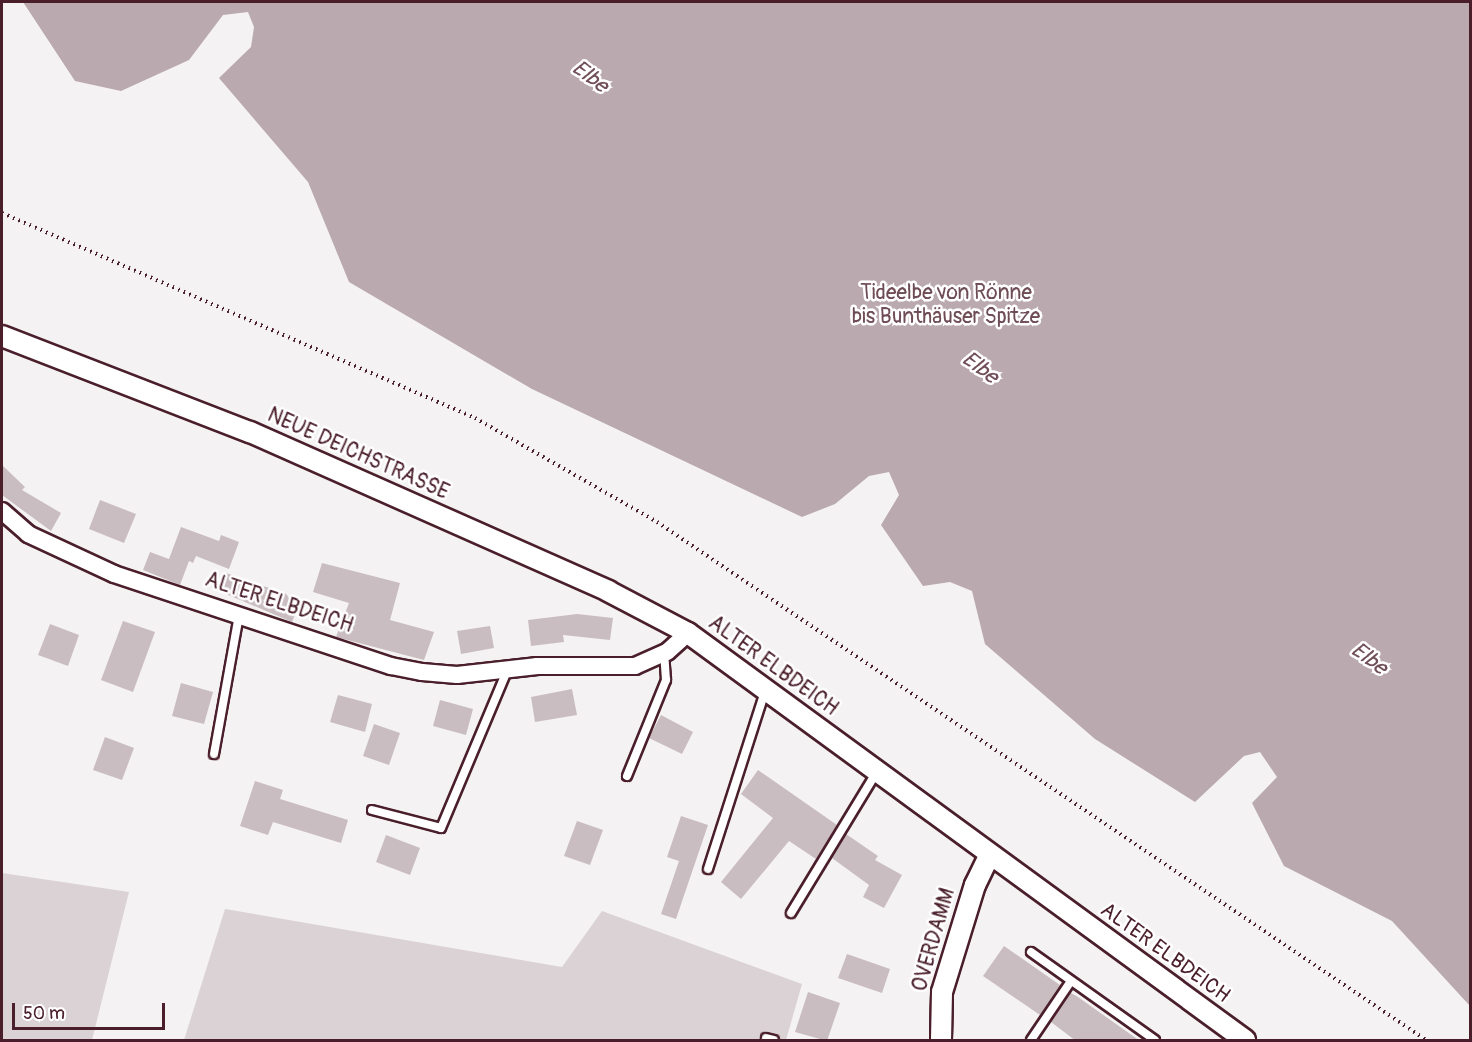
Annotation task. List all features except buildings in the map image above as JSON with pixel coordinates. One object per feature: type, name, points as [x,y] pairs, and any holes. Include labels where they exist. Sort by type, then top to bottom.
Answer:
[{"type":"street","name":"NEUE DEICHSTRASSE","points":[[2,336],[250,432],[608,591],[688,633]]},
{"type":"street","name":"ALTER ELBDEICH","points":[[2,510],[28,534],[114,574],[422,672],[457,675],[508,669],[635,666],[664,653],[688,633],[1240,1039]]},
{"type":"street","name":"OVERDAMM","points":[[940,1041],[942,992],[975,885],[989,856]]},
{"type":"lane","points":[[214,754],[239,615]]},
{"type":"lane","points":[[627,776],[666,680],[664,653]]},
{"type":"lane","points":[[372,810],[441,828],[508,669]]},
{"type":"lane","points":[[708,869],[765,691]]},
{"type":"lane","points":[[791,913],[876,772]]},
{"type":"lane","points":[[1031,952],[1155,1041]]},
{"type":"lane","points":[[1031,1041],[1071,981]]},
{"type":"path","points":[[2,213],[475,418],[657,522],[1426,1041]]},
{"type":"shaded area","points":[[2,873],[129,892],[92,1040],[2,1040]]},
{"type":"shaded area","points":[[225,909],[562,967],[602,911],[802,984],[786,1040],[184,1040]]},
{"type":"water","name":"Tideelbe von Rönne bis Bunthäuser Spitze","points":[[23,2],[1470,2],[1470,1006],[1392,921],[1284,866],[1252,803],[1277,777],[1260,752],[1244,756],[1195,802],[1095,739],[985,644],[972,591],[950,582],[923,586],[881,525],[899,495],[889,472],[869,476],[835,504],[802,517],[532,389],[349,282],[308,182],[219,78],[251,47],[254,27],[248,12],[223,15],[189,60],[121,91],[75,81]]},
{"type":"water label","name":"Elbe","points":[[590,77]]},
{"type":"water label","name":"Elbe","points":[[980,368]]},
{"type":"water label","name":"Elbe","points":[[1369,659]]}]
